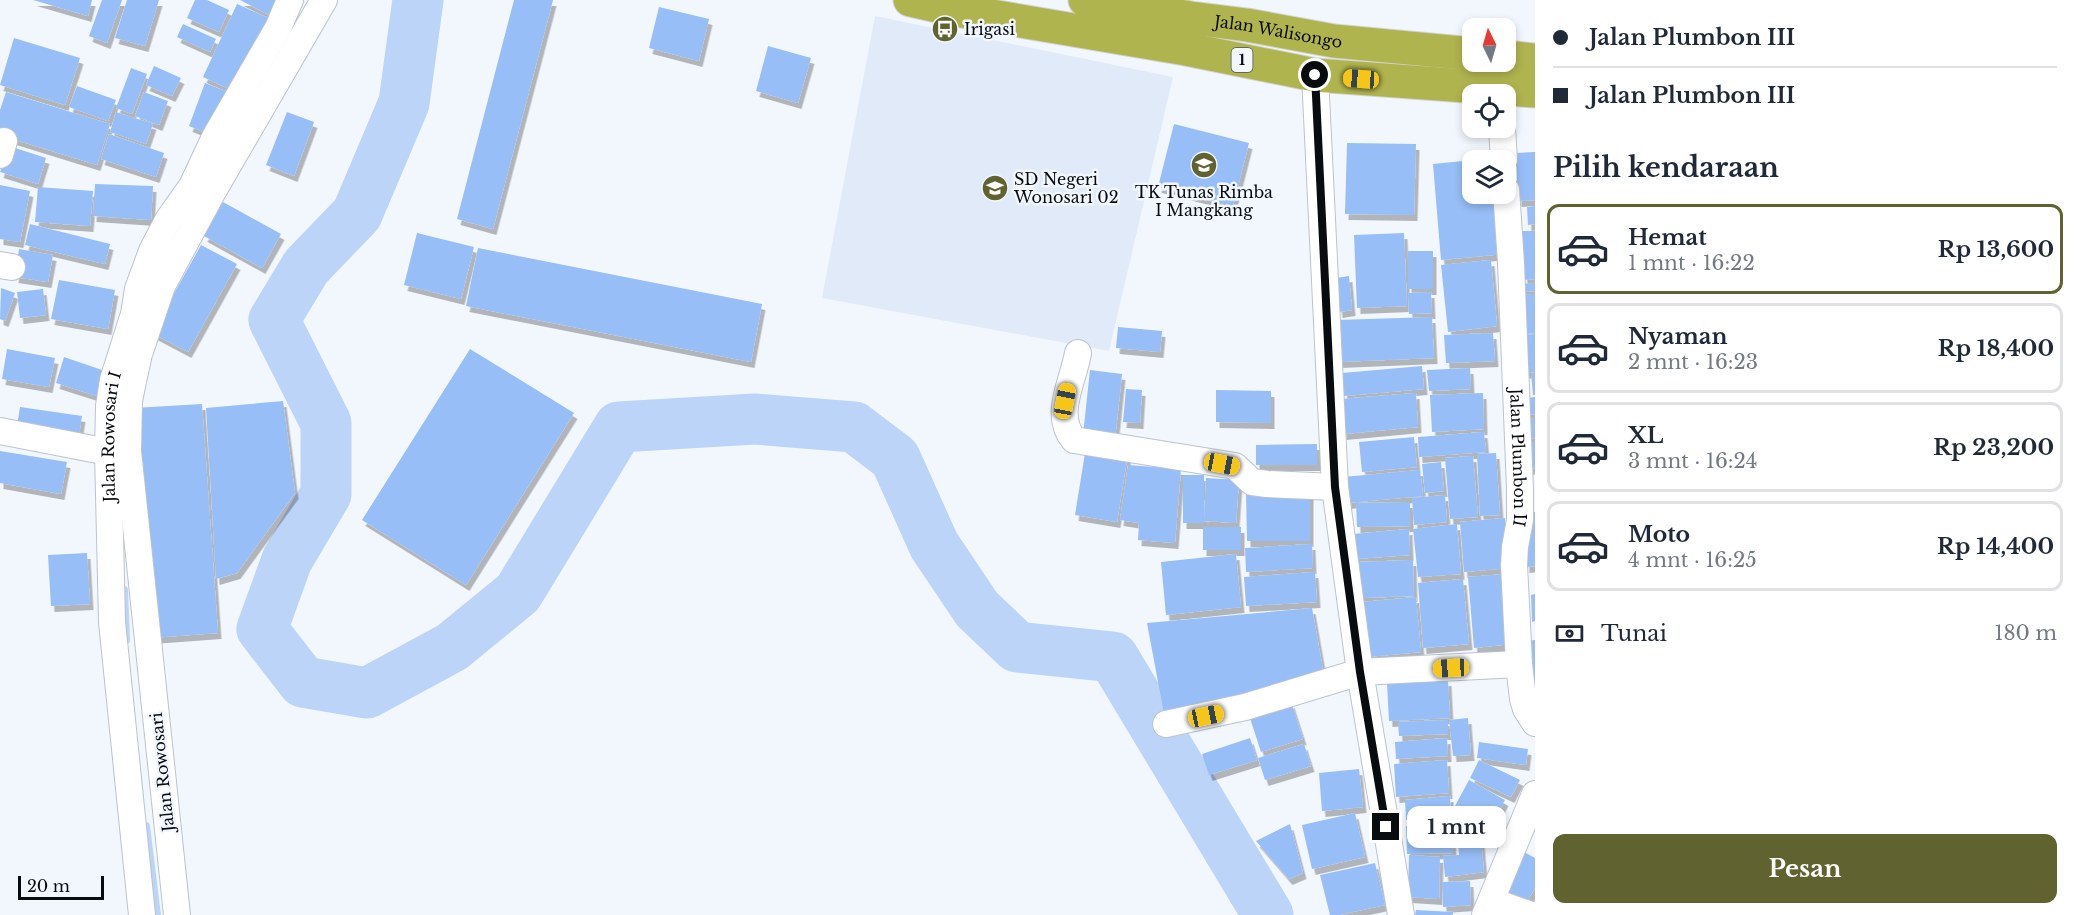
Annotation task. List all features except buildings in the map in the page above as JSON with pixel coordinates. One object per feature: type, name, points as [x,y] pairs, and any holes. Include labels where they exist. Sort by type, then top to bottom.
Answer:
[{"type":"highway","name":"1","points":[[910,0],[950,9],[1186,48],[1315,75],[1462,89]]},
{"type":"highway","name":"Jalan Walisongo","points":[[1085,0],[1334,41],[1462,53]]},
{"type":"highway","points":[[1516,58],[1535,60]]},
{"type":"highway","name":"1","points":[[1516,92],[1535,91]]},
{"type":"street","name":"Jalan Rowosari I","points":[[142,915],[112,622],[108,452],[109,406],[113,380],[134,314],[138,289],[153,251],[168,220],[192,186],[215,137],[278,28],[290,0]]},
{"type":"street","name":"Jalan Rowosari I","points":[[147,630],[128,451],[129,401],[139,354],[162,286],[324,0]]},
{"type":"street","points":[[1315,75],[1335,487],[1360,672],[1401,915]]},
{"type":"street","name":"Jalan Plumbon II","points":[[1507,204],[1521,520],[1514,565],[1519,664],[1523,699],[1535,723]]},
{"type":"street","points":[[1078,354],[1069,384],[1065,409],[1066,430],[1074,440],[1235,466],[1252,482],[1335,487]]},
{"type":"street","points":[[0,431],[108,452]]},
{"type":"street","name":"Jalan Rowosari","points":[[147,630],[177,915]]},
{"type":"street","points":[[1166,724],[1245,707],[1360,672],[1519,664]]},
{"type":"street","points":[[1531,915],[1489,908],[1535,795]]},
{"type":"shaded area","name":"SD Negeri Wonosari 02","points":[[875,16],[1173,77],[1109,351],[822,298]]},
{"type":"waterway","points":[[418,0],[404,103],[357,214],[306,267],[274,320],[326,423],[326,494],[287,560],[262,629],[303,682],[367,693],[452,647],[518,593],[619,427],[755,419],[854,427],[895,458],[934,545],[977,609],[1017,647],[1113,657],[1268,915]]},
{"type":"waterway","points":[[124,590],[126,640]]},
{"type":"waterway","points":[[146,826],[157,915]]},
{"type":"place","name":"Irigasi","points":[[945,29]]},
{"type":"place","name":"TK Tunas Rimba I Mangkang","points":[[1204,165]]},
{"type":"place","name":"SD Negeri Wonosari 02","points":[[995,188]]},
{"type":"route","points":[[1315,75],[1335,487],[1360,672],[1386,827]]}]
